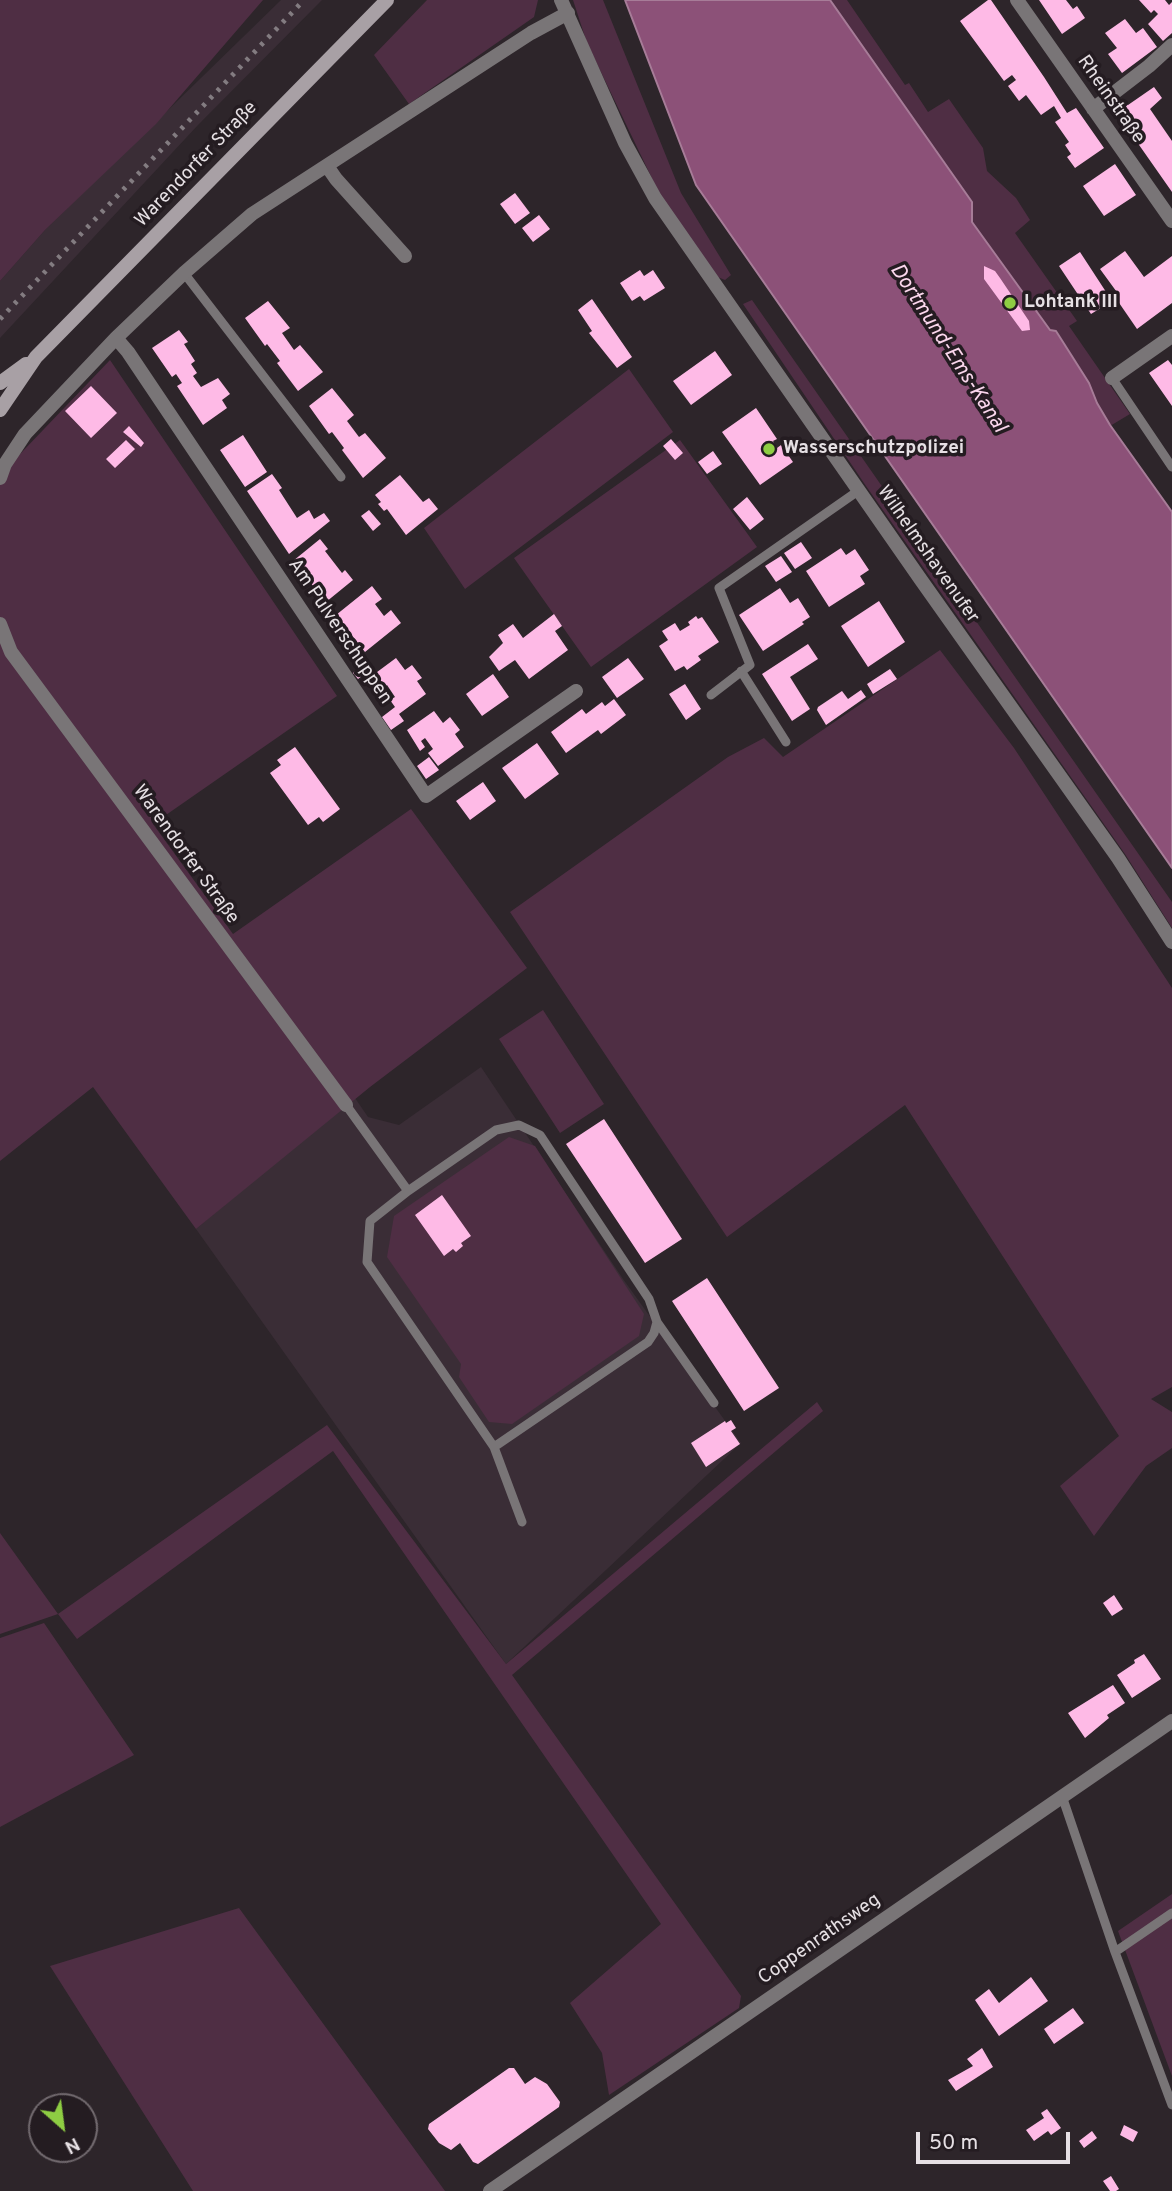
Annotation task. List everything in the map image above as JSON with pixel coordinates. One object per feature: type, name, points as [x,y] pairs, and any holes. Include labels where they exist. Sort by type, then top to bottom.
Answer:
[{"type":"main road","name":"Warendorfer Straße","points":[[0,383],[36,357],[387,0]]},
{"type":"main road","name":"Warendorfer Straße","points":[[0,410],[36,357]]},
{"type":"street","name":"Rheinstraße","points":[[1017,0],[1172,221]]},
{"type":"street","points":[[0,478],[5,464],[25,434],[116,338],[184,272],[252,214],[531,33],[565,6]]},
{"type":"street","name":"Wilhelmshavenufer","points":[[565,6],[625,143],[655,198],[1118,858],[1172,942]]},
{"type":"street","points":[[1093,109],[1172,45]]},
{"type":"street","points":[[327,166],[405,256]]},
{"type":"street","points":[[1112,378],[1172,337]]},
{"type":"street","name":"Am Pulverschuppen","points":[[116,338],[426,796],[576,691]]},
{"type":"street","name":"Warendorfer Straße","points":[[0,624],[11,652],[346,1105]]},
{"type":"street","name":"Coppenrathsweg","points":[[490,2191],[1172,1721]]},
{"type":"lane","points":[[184,272],[341,477]]},
{"type":"lane","points":[[1112,378],[1172,467]]},
{"type":"lane","points":[[711,695],[750,665],[719,588],[858,491]]},
{"type":"lane","points":[[741,671],[786,742]]},
{"type":"lane","points":[[346,1105],[408,1191]]},
{"type":"lane","points":[[522,1522],[494,1447],[367,1262],[370,1221],[496,1130],[519,1125],[540,1135],[649,1299],[657,1322],[714,1403]]},
{"type":"lane","points":[[494,1447],[648,1342],[657,1322]]},
{"type":"lane","points":[[1062,1796],[1115,1952],[1172,2105]]},
{"type":"lane","points":[[1115,1952],[1172,1913]]},
{"type":"shaded area","points":[[0,0],[263,0],[156,124],[45,230],[0,281]]},
{"type":"shaded area","points":[[281,0],[322,0],[198,125],[0,338],[0,281],[45,230]]},
{"type":"shaded area","points":[[427,0],[538,0],[534,17],[409,104],[374,55]]},
{"type":"shaded area","points":[[573,0],[603,0],[681,193],[731,275],[725,280],[715,276],[660,195],[587,43]]},
{"type":"shaded area","points":[[830,0],[847,0],[905,85],[909,83],[928,112],[949,99],[983,148],[987,171],[1016,198],[1030,220],[1015,233],[1077,321],[1069,326],[1130,414],[1110,426],[1089,383],[1057,331],[1050,331],[972,222],[972,202]]},
{"type":"shaded area","points":[[752,300],[1172,902],[1172,928],[1125,854],[866,486],[743,304]]},
{"type":"shaded area","points":[[110,360],[337,696],[153,824],[233,934],[411,809],[527,968],[370,1087],[196,1229],[93,1087],[0,1161],[0,475]]},
{"type":"shaded area","points":[[629,369],[673,432],[465,589],[424,528]]},
{"type":"shaded area","points":[[680,440],[757,547],[591,667],[514,558]]},
{"type":"shaded area","points":[[940,650],[1014,748],[1172,988],[1172,1387],[1151,1399],[1172,1412],[1172,1448],[1146,1466],[1094,1536],[1060,1486],[1119,1436],[905,1105],[727,1237],[510,912],[728,757],[764,738],[783,757]]},
{"type":"shaded area","points":[[543,1010],[604,1104],[560,1133],[499,1039]]},
{"type":"shaded area","points":[[481,1067],[623,1279],[741,1443],[506,1664],[196,1229],[355,1098],[368,1117],[399,1125]]},
{"type":"shaded area","points":[[509,1137],[535,1146],[644,1314],[639,1336],[512,1424],[489,1422],[459,1377],[461,1364],[387,1257],[394,1216]]},
{"type":"shaded area","points":[[817,1402],[823,1411],[512,1675],[741,1996],[739,2008],[609,2095],[602,2053],[570,2003],[661,1924],[333,1451],[77,1639],[58,1614],[327,1425],[506,1664]]},
{"type":"shaded area","points":[[0,1533],[58,1614],[0,1634]]},
{"type":"shaded area","points":[[44,1623],[134,1755],[0,1827],[0,1638]]},
{"type":"shaded area","points":[[1172,1894],[1172,2076],[1118,1931]]},
{"type":"shaded area","points":[[239,1908],[445,2191],[193,2191],[50,1966]]},
{"type":"water","name":"Dortmund-Ems-Kanal","points":[[625,0],[830,0],[972,202],[972,222],[1050,330],[1056,331],[1089,383],[1110,425],[1172,512],[1172,868],[696,185]]},
{"type":"building","points":[[991,0],[1067,113],[1076,108],[1104,148],[1075,168],[1067,157],[1071,154],[1065,145],[1069,142],[1055,122],[1061,118],[1054,106],[1041,115],[1026,95],[1019,101],[1008,86],[1016,80],[1012,75],[1004,81],[960,21]]},
{"type":"building","points":[[1039,0],[1066,0],[1073,9],[1077,6],[1085,18],[1062,34]]},
{"type":"building","points":[[1139,0],[1165,0],[1169,5],[1172,2],[1172,33],[1163,41],[1148,24],[1158,14],[1154,10],[1151,13]]},
{"type":"building","points":[[1125,19],[1136,33],[1143,28],[1157,47],[1122,73],[1108,54],[1117,48],[1105,33]]},
{"type":"building","points":[[1154,87],[1162,98],[1150,109],[1172,141],[1172,192],[1116,112]]},
{"type":"building","points":[[1115,164],[1136,195],[1104,216],[1083,186]]},
{"type":"building","points":[[515,193],[530,213],[515,224],[500,204]]},
{"type":"building","points":[[539,215],[550,229],[533,242],[522,228]]},
{"type":"building","points":[[1125,251],[1144,277],[1172,256],[1172,303],[1137,329],[1115,297],[1119,295],[1100,269]]},
{"type":"building","points":[[1080,252],[1110,298],[1103,302],[1104,306],[1091,314],[1059,266]]},
{"type":"building","name":"Lohtank III","points":[[984,266],[995,271],[1029,321],[1030,330],[1022,331],[984,279]]},
{"type":"building","points":[[640,270],[644,276],[653,270],[665,288],[644,301],[640,296],[632,301],[620,283]]},
{"type":"building","points":[[592,299],[632,357],[617,368],[589,333],[592,331],[578,310]]},
{"type":"building","points":[[268,301],[290,328],[282,333],[294,350],[300,345],[323,372],[298,391],[277,363],[280,361],[267,344],[265,346],[245,318]]},
{"type":"building","points":[[179,330],[188,342],[184,344],[195,361],[191,364],[197,373],[193,376],[201,387],[218,378],[230,394],[222,400],[227,408],[203,425],[177,386],[182,383],[176,374],[172,377],[152,348]]},
{"type":"building","points":[[715,351],[732,375],[691,405],[673,381]]},
{"type":"building","points":[[1168,360],[1172,365],[1172,406],[1149,373]]},
{"type":"building","points":[[91,386],[117,413],[91,438],[65,411]]},
{"type":"building","points":[[332,388],[354,415],[347,421],[359,437],[365,433],[386,458],[363,478],[332,432],[329,434],[309,406]]},
{"type":"building","points":[[756,408],[777,439],[773,441],[777,448],[781,445],[793,462],[760,485],[722,432]]},
{"type":"building","points":[[129,426],[144,443],[141,447],[123,432]]},
{"type":"building","points":[[243,435],[267,472],[245,487],[220,450]]},
{"type":"building","points":[[671,439],[683,453],[675,460],[663,446]]},
{"type":"building","points":[[126,440],[135,449],[115,468],[106,459]]},
{"type":"building","points":[[713,451],[722,464],[707,474],[698,462]]},
{"type":"building","points":[[272,474],[297,518],[309,510],[314,519],[324,513],[330,521],[289,554],[247,491]]},
{"type":"building","points":[[400,475],[423,502],[429,498],[438,509],[406,535],[387,509],[384,511],[378,504],[381,502],[375,495]]},
{"type":"building","points":[[747,497],[764,519],[750,530],[733,509]]},
{"type":"building","points":[[369,510],[381,524],[373,531],[361,516]]},
{"type":"building","points":[[320,539],[328,549],[325,551],[342,573],[345,570],[353,580],[326,602],[293,561]]},
{"type":"building","points":[[801,542],[812,558],[795,569],[784,553]]},
{"type":"building","points":[[841,548],[846,555],[855,549],[869,570],[860,576],[865,584],[829,607],[806,571]]},
{"type":"building","points":[[781,556],[792,572],[776,582],[765,566]]},
{"type":"building","points":[[372,586],[382,599],[375,604],[384,616],[391,610],[401,623],[365,652],[336,615]]},
{"type":"building","points":[[780,588],[790,603],[798,598],[810,617],[802,622],[804,624],[763,651],[739,615]]},
{"type":"building","points":[[879,601],[905,642],[868,667],[841,626]]},
{"type":"building","points":[[554,614],[562,626],[555,631],[568,650],[529,679],[515,660],[499,671],[489,657],[503,643],[498,635],[513,624],[523,638]]},
{"type":"building","points":[[696,616],[698,619],[702,617],[719,642],[698,656],[701,660],[687,670],[684,666],[675,671],[659,646],[668,640],[662,631],[675,623],[680,631],[690,625],[688,622]]},
{"type":"building","points":[[808,644],[818,659],[790,677],[810,709],[792,721],[762,674]]},
{"type":"building","points":[[396,658],[405,670],[412,665],[422,678],[417,681],[426,694],[399,714],[404,721],[391,730],[382,717],[395,707],[390,700],[395,697],[387,685],[383,688],[388,695],[382,699],[369,678]]},
{"type":"building","points":[[628,658],[644,679],[617,698],[602,677]]},
{"type":"building","points":[[365,663],[370,670],[358,679],[353,673]]},
{"type":"building","points":[[890,669],[897,679],[873,694],[867,684]]},
{"type":"building","points":[[493,674],[509,697],[482,716],[466,694]]},
{"type":"building","points":[[685,684],[701,709],[686,720],[669,694]]},
{"type":"building","points":[[861,690],[866,697],[826,725],[817,710],[818,707],[842,691],[848,699]]},
{"type":"building","points":[[614,699],[626,715],[601,734],[598,730],[566,753],[551,732],[582,709],[586,714],[602,702],[605,706]]},
{"type":"building","points":[[434,711],[443,723],[450,717],[460,730],[455,734],[464,747],[438,766],[428,753],[433,749],[425,738],[421,741],[425,747],[420,751],[407,730]]},
{"type":"building","points":[[537,743],[559,774],[525,799],[502,768]]},
{"type":"building","points":[[295,747],[340,809],[323,822],[319,817],[308,825],[270,773],[281,765],[277,760]]},
{"type":"building","points":[[429,757],[439,770],[426,779],[417,766]]},
{"type":"building","points":[[483,782],[496,801],[470,820],[456,801]]},
{"type":"building","points":[[604,1119],[682,1239],[645,1263],[566,1144]]},
{"type":"building","points":[[442,1195],[471,1236],[461,1243],[463,1246],[456,1252],[453,1249],[444,1256],[415,1215]]},
{"type":"building","points":[[707,1278],[779,1388],[744,1411],[672,1301]]},
{"type":"building","points":[[731,1420],[736,1428],[731,1431],[740,1444],[706,1467],[691,1443],[725,1421],[726,1423]]},
{"type":"building","points":[[1114,1595],[1123,1609],[1112,1616],[1103,1603]]},
{"type":"building","points":[[1144,1654],[1161,1679],[1132,1698],[1117,1675]]},
{"type":"building","points":[[1113,1685],[1125,1703],[1107,1715],[1109,1718],[1085,1738],[1068,1713]]},
{"type":"building","points":[[1031,1977],[1048,2001],[999,2036],[975,2000],[989,1989],[999,2003]]},
{"type":"building","points":[[1073,2008],[1084,2023],[1054,2044],[1044,2029]]},
{"type":"building","points":[[982,2048],[993,2067],[956,2091],[948,2080],[973,2066],[967,2059]]},
{"type":"building","points":[[509,2068],[514,2068],[525,2084],[535,2077],[547,2084],[560,2102],[559,2107],[478,2164],[473,2162],[460,2143],[451,2150],[439,2143],[428,2129],[429,2124]]},
{"type":"building","points":[[1047,2109],[1061,2128],[1051,2135],[1048,2131],[1034,2141],[1026,2130],[1044,2118],[1041,2113]]},
{"type":"building","points":[[1124,2125],[1138,2132],[1133,2142],[1120,2135]]},
{"type":"building","points":[[1092,2131],[1097,2138],[1084,2148],[1079,2141]]},
{"type":"building","points":[[1111,2176],[1119,2189],[1116,2191],[1110,2191],[1103,2181]]},
{"type":"railway","points":[[0,319],[304,0]]},
{"type":"place","name":"Lohtank III","points":[[1010,303]]},
{"type":"place","name":"Wasserschutzpolizei","points":[[769,449]]}]
